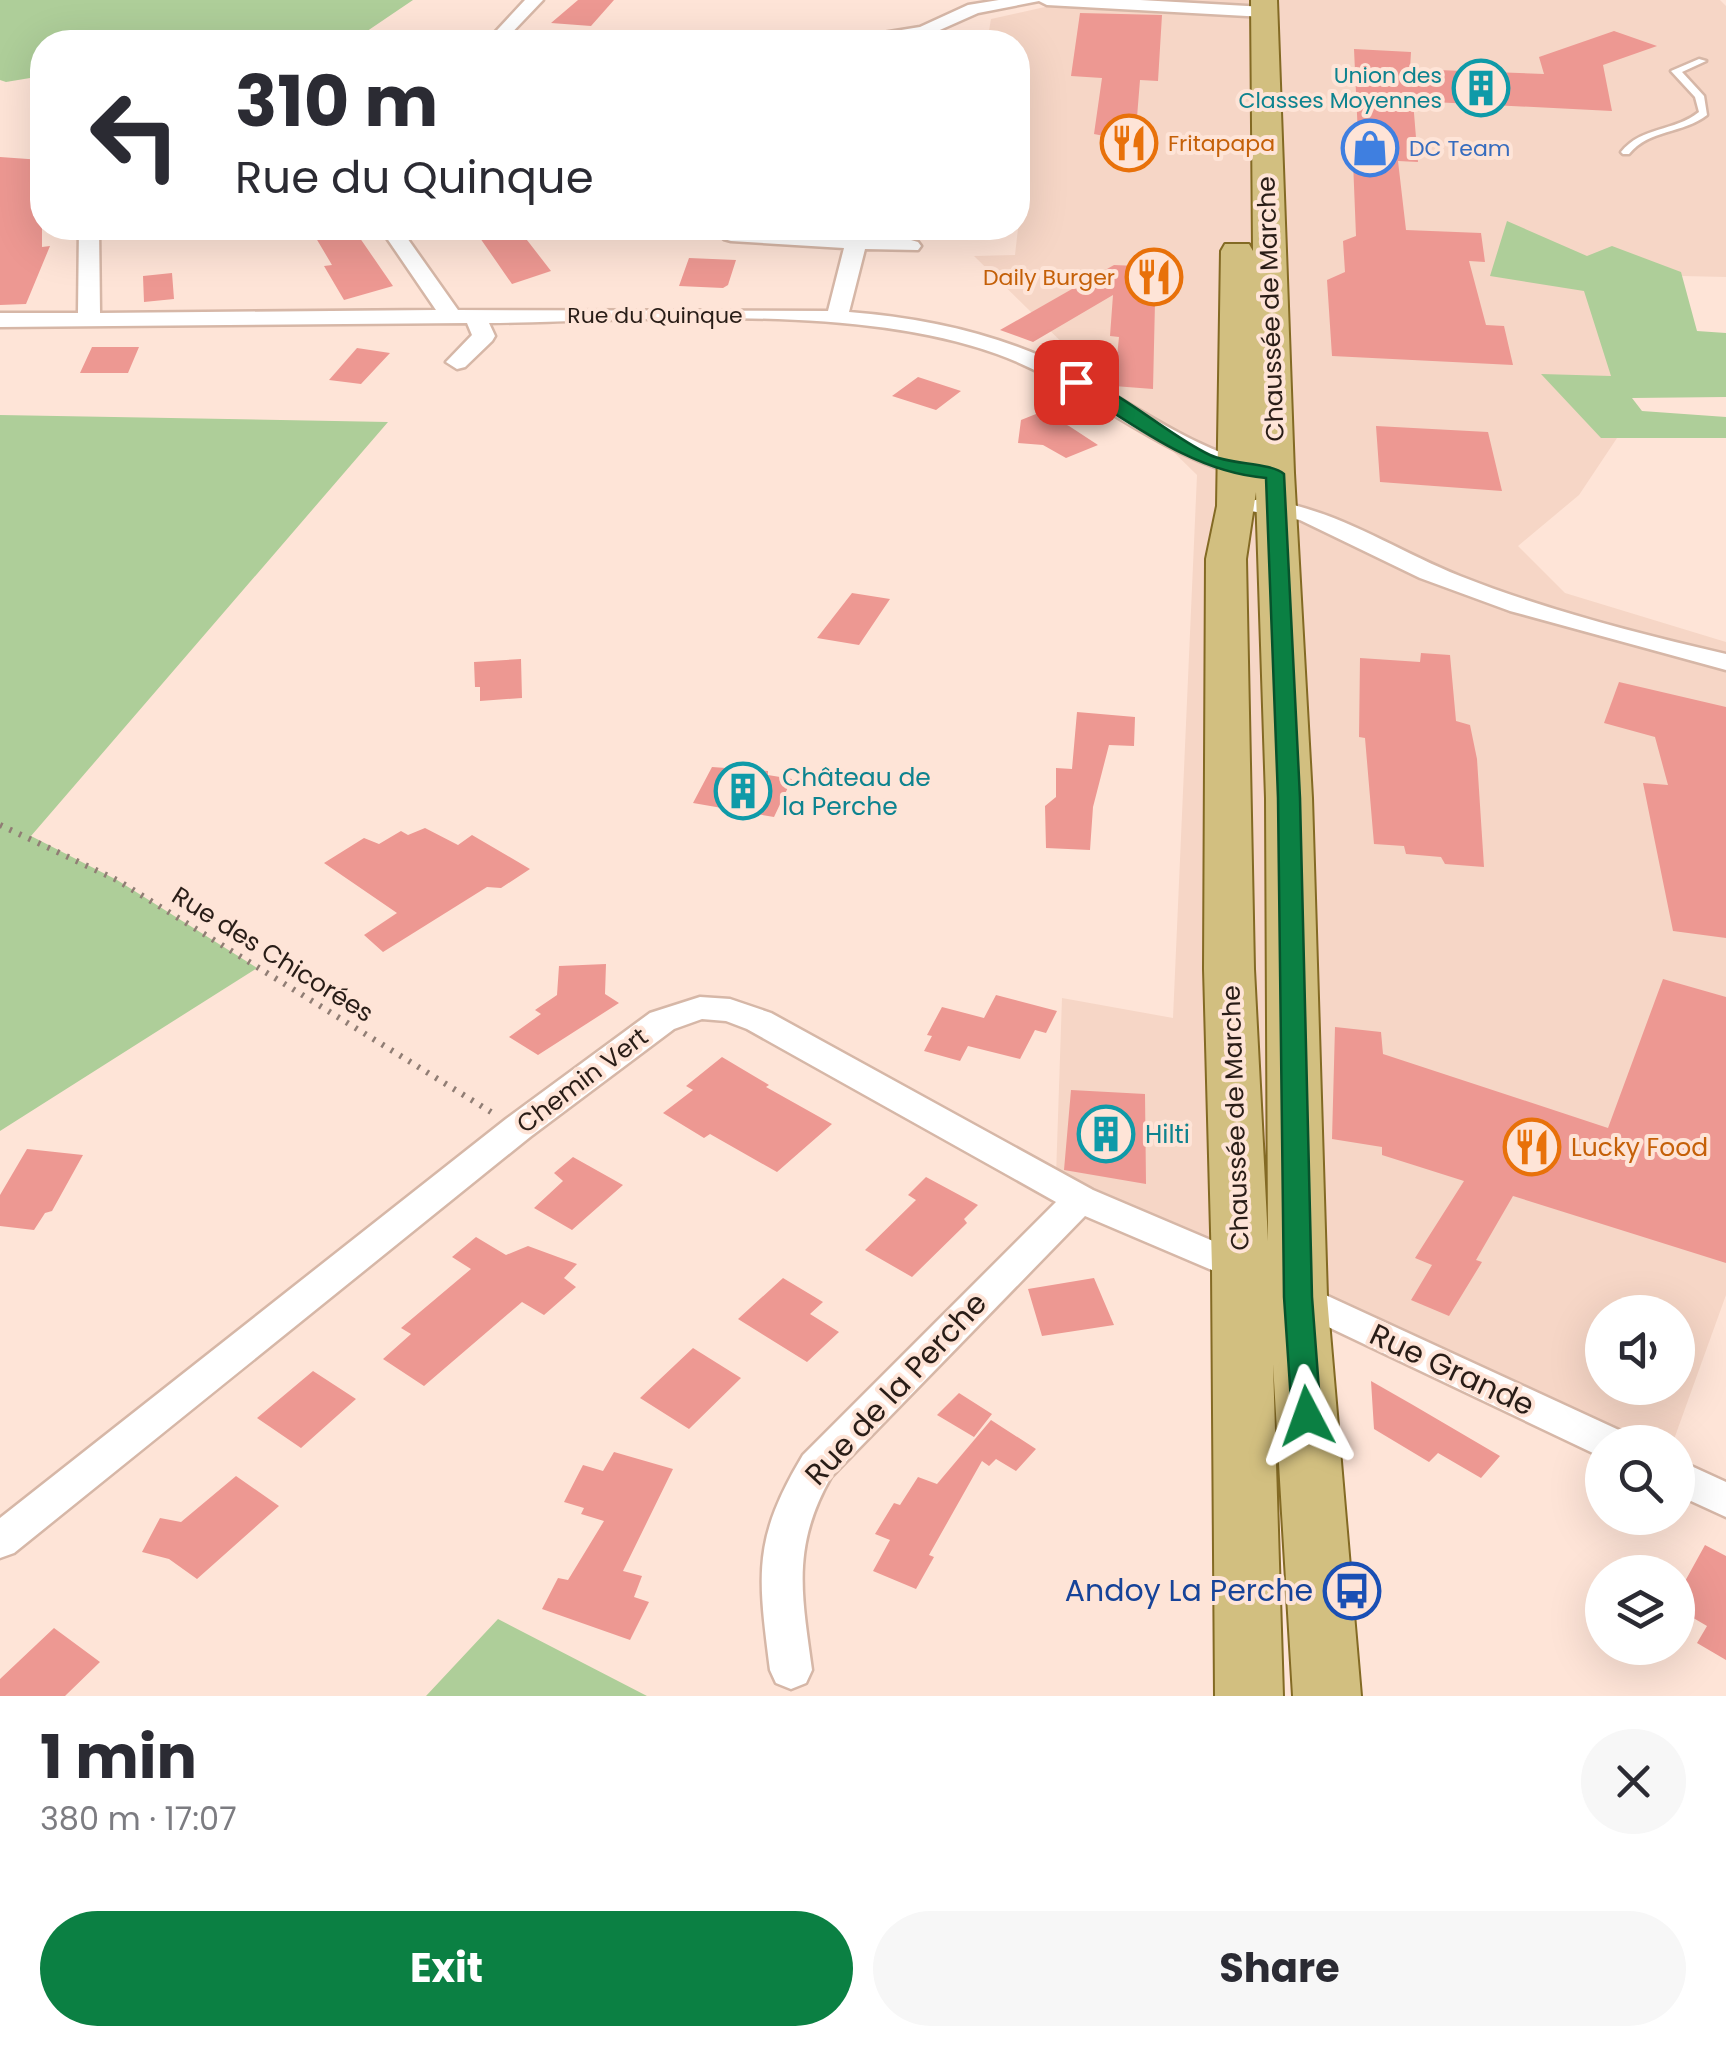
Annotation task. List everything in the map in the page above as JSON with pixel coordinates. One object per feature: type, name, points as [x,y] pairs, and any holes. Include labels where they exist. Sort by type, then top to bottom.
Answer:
[{"type":"main road","name":"Chaussée de Marche","points":[[1251,5],[1262,49],[1256,489],[1226,578],[1229,969],[1327,1696]]},
{"type":"main road","name":"Chaussée de Marche","points":[[1249,1696],[1270,1282]]},
{"type":"street","points":[[506,30],[535,0]]},
{"type":"street","points":[[927,30],[970,4],[1031,0]]},
{"type":"street","points":[[1047,0],[1251,5]]},
{"type":"street","points":[[89,240],[89,317]]},
{"type":"street","points":[[398,240],[451,316]]},
{"type":"street","points":[[794,240],[910,246]]},
{"type":"street","points":[[837,316],[856,244]]},
{"type":"street","points":[[457,362],[484,336],[476,316]]},
{"type":"street","name":"Rue du Quinque","points":[[0,320],[837,316],[923,327],[1005,349],[1076,382],[1256,489],[1449,581],[1612,636],[1726,662]]},
{"type":"street","name":"Chemin Vert","points":[[0,1540],[518,1128],[662,1021],[700,1008],[730,1010],[759,1021],[1080,1199],[1270,1282]]},
{"type":"street","name":"Rue de la Perche","points":[[791,1670],[777,1555],[792,1504],[817,1466],[1080,1199]]},
{"type":"street","name":"Rue Grande","points":[[1270,1282],[1585,1432]]},
{"type":"street","points":[[1695,1485],[1726,1501]]},
{"type":"lane","points":[[1626,152],[1633,140],[1687,124],[1704,113],[1699,96],[1676,71],[1702,61]]},
{"type":"path","name":"Rue des Chicorées","points":[[0,825],[116,880],[518,1128]]},
{"type":"shaded area","points":[[1076,0],[1720,0],[1726,6],[1726,277],[1682,276],[1612,376],[1617,438],[1579,495],[1518,546],[1565,593],[1726,642],[1726,1295],[1695,1381],[1695,1295],[1585,1295],[1585,1405],[1686,1405],[1679,1425],[1585,1425],[1585,1432],[1298,1297],[1056,1176],[1062,998],[1173,1018],[1197,475],[974,256],[1015,255],[1017,240],[1030,240],[1030,30],[989,30],[991,19]]},
{"type":"green space","points":[[0,0],[413,0],[369,30],[30,30],[30,78],[0,80]]},
{"type":"green space","points":[[1507,221],[1587,256],[1612,246],[1681,272],[1697,331],[1726,333],[1726,397],[1632,398],[1642,411],[1726,417],[1726,438],[1601,438],[1541,374],[1611,376],[1584,291],[1490,276]]},
{"type":"green space","points":[[0,415],[388,422],[31,836],[117,880],[257,968],[0,1131]]},
{"type":"green space","points":[[498,1619],[647,1696],[426,1696]]},
{"type":"building","points":[[578,0],[614,0],[591,26],[551,23]]},
{"type":"building","points":[[1080,13],[1162,15],[1158,81],[1140,80],[1135,142],[1094,134],[1102,78],[1071,76]]},
{"type":"building","points":[[1614,31],[1657,46],[1603,65],[1612,111],[1413,101],[1418,162],[1398,161],[1406,230],[1481,233],[1485,262],[1469,261],[1486,325],[1504,326],[1513,365],[1332,356],[1327,280],[1345,272],[1343,241],[1356,236],[1352,136],[1358,136],[1354,49],[1411,52],[1410,69],[1544,74],[1539,57]]},
{"type":"building","points":[[0,157],[30,159],[30,240],[42,240],[42,247],[50,246],[26,304],[0,305]]},
{"type":"building","points":[[317,240],[361,240],[393,286],[344,300],[324,266],[332,265]]},
{"type":"building","points":[[481,240],[527,240],[551,271],[512,284]]},
{"type":"building","points":[[689,258],[736,260],[728,285],[679,286]]},
{"type":"building","points":[[1114,265],[1160,267],[1150,273],[1162,274],[1161,302],[1155,302],[1153,389],[1114,386],[1119,337],[1110,336],[1113,295],[1033,342],[1000,330]]},
{"type":"building","points":[[172,273],[174,299],[144,302],[143,276]]},
{"type":"building","points":[[92,347],[139,347],[128,373],[80,373]]},
{"type":"building","points":[[357,348],[390,353],[361,384],[329,380]]},
{"type":"building","points":[[918,377],[961,391],[936,410],[892,396]]},
{"type":"building","points":[[1041,412],[1098,445],[1066,458],[1043,445],[1018,443],[1021,420]]},
{"type":"building","points":[[1376,426],[1488,432],[1502,491],[1380,482]]},
{"type":"building","points":[[852,593],[890,599],[859,645],[817,638]]},
{"type":"building","points":[[1421,653],[1450,655],[1456,721],[1470,725],[1477,759],[1484,867],[1445,864],[1441,857],[1406,854],[1404,846],[1374,844],[1365,738],[1359,737],[1360,658],[1420,662]]},
{"type":"building","points":[[521,659],[522,698],[480,701],[474,662]]},
{"type":"building","points":[[1619,682],[1726,707],[1726,938],[1673,931],[1643,783],[1668,785],[1655,737],[1604,723]]},
{"type":"building","points":[[1077,712],[1135,717],[1134,746],[1109,745],[1093,807],[1090,850],[1046,848],[1045,806],[1056,797],[1056,768],[1072,769]]},
{"type":"building","name":"Château de la Perche","points":[[712,767],[768,771],[768,775],[792,779],[774,817],[693,803]]},
{"type":"building","points":[[425,828],[458,845],[472,835],[530,869],[501,888],[487,887],[383,952],[364,935],[397,913],[324,863],[364,838],[379,844],[401,831],[408,835]]},
{"type":"building","points":[[606,964],[605,994],[619,1003],[538,1055],[509,1037],[541,1014],[535,1010],[557,995],[559,966]]},
{"type":"building","points":[[1663,979],[1726,997],[1726,1263],[1513,1196],[1476,1260],[1482,1262],[1449,1316],[1411,1300],[1432,1265],[1415,1258],[1464,1181],[1382,1155],[1382,1147],[1332,1139],[1335,1027],[1381,1032],[1383,1054],[1608,1128]]},
{"type":"building","points":[[996,995],[1057,1011],[1046,1033],[1035,1030],[1020,1059],[968,1046],[960,1061],[924,1051],[932,1036],[927,1035],[942,1007],[984,1018]]},
{"type":"building","points":[[722,1057],[832,1124],[777,1172],[710,1134],[704,1138],[663,1113],[693,1090],[686,1086]]},
{"type":"building","name":"Hilti","points":[[1071,1090],[1145,1094],[1146,1184],[1064,1170]]},
{"type":"building","points":[[27,1149],[83,1155],[52,1211],[45,1213],[34,1230],[0,1226],[0,1195]]},
{"type":"building","points":[[573,1157],[623,1185],[572,1230],[534,1208],[563,1181],[554,1173]]},
{"type":"building","points":[[926,1177],[978,1205],[964,1219],[967,1223],[912,1277],[865,1250],[916,1200],[908,1195]]},
{"type":"building","points":[[476,1237],[506,1255],[528,1246],[577,1264],[564,1278],[576,1287],[544,1315],[522,1302],[424,1386],[383,1359],[411,1334],[401,1328],[471,1269],[452,1257]]},
{"type":"building","points":[[783,1278],[823,1302],[810,1314],[839,1332],[807,1362],[738,1319]]},
{"type":"building","points":[[1094,1278],[1114,1325],[1042,1336],[1028,1289]]},
{"type":"building","points":[[693,1348],[741,1378],[689,1429],[640,1398]]},
{"type":"building","points":[[313,1371],[356,1399],[301,1448],[257,1418]]},
{"type":"building","points":[[1371,1381],[1500,1456],[1481,1478],[1438,1453],[1429,1462],[1374,1429]]},
{"type":"building","points":[[959,1393],[992,1414],[974,1437],[937,1415]]},
{"type":"building","points":[[991,1420],[1036,1449],[1016,1471],[996,1459],[989,1466],[982,1461],[929,1555],[934,1557],[916,1589],[873,1571],[890,1540],[875,1534],[894,1503],[900,1505],[918,1477],[937,1484]]},
{"type":"building","points":[[614,1452],[673,1469],[623,1571],[642,1576],[634,1597],[649,1602],[630,1640],[542,1609],[558,1578],[568,1580],[604,1521],[581,1514],[584,1508],[564,1502],[583,1465],[603,1471]]},
{"type":"building","points":[[236,1476],[279,1506],[197,1579],[169,1559],[142,1552],[160,1518],[181,1522]]},
{"type":"building","points":[[1705,1545],[1726,1556],[1726,1660],[1697,1643],[1707,1626],[1695,1619],[1695,1563]]},
{"type":"building","points":[[54,1628],[100,1662],[65,1696],[0,1696],[0,1679]]},
{"type":"place","name":"Union des Classes Moyennes","points":[[1481,88]]},
{"type":"place","name":"Fritapapa","points":[[1129,143]]},
{"type":"place","name":"DC Team","points":[[1370,148]]},
{"type":"place","name":"Daily Burger","points":[[1154,277]]},
{"type":"place","name":"Château de la Perche","points":[[743,791]]},
{"type":"place","name":"Hilti","points":[[1106,1134]]},
{"type":"place","name":"Lucky Food","points":[[1532,1147]]},
{"type":"place","name":"Andoy La Perche","points":[[1352,1591]]},
{"type":"route","points":[[1076,382],[1204,460],[1237,470],[1275,474],[1289,798],[1298,1297],[1307,1416]]}]
